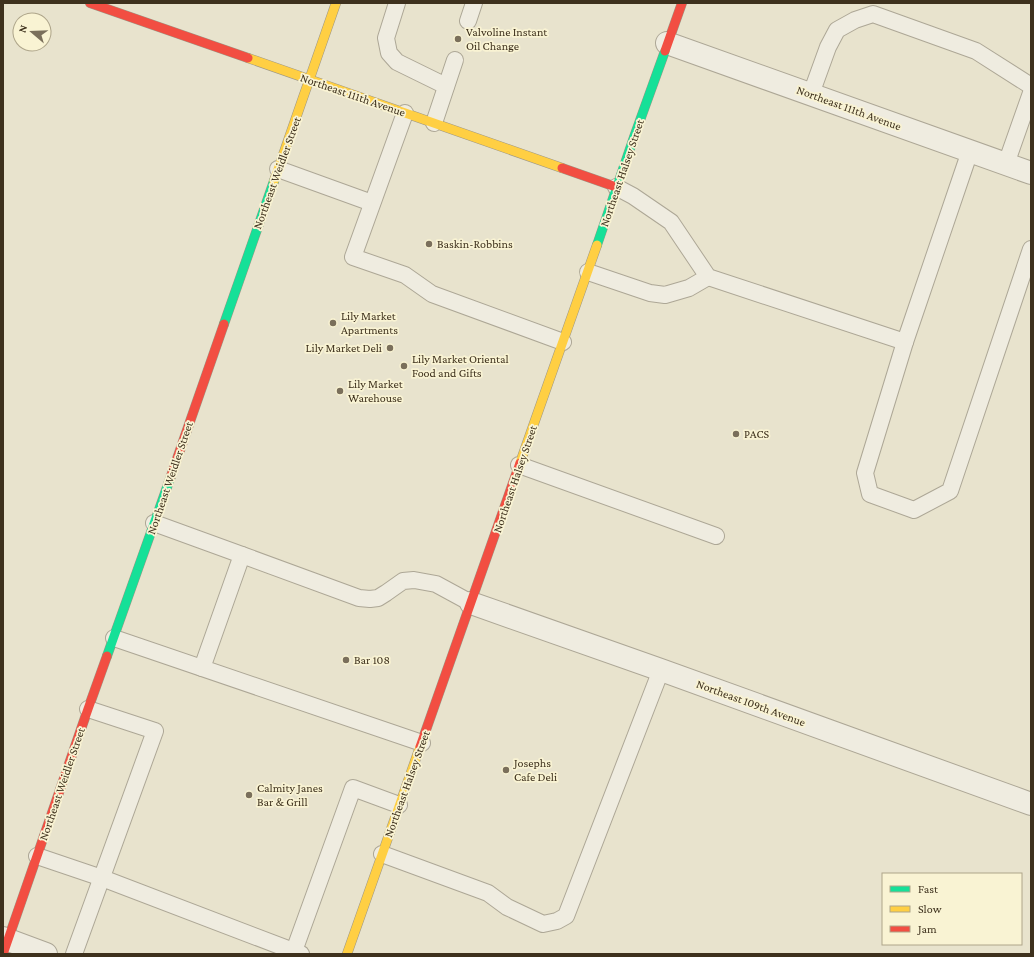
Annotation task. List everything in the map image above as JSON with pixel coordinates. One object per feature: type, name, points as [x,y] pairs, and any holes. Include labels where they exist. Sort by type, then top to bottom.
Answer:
[{"type":"main road","name":"Northeast 111th Avenue","points":[[90,3],[616,187]]},
{"type":"main road","name":"Northeast Weidler Street","points":[[5,944],[114,638],[336,3]]},
{"type":"main road","name":"Northeast Halsey Street","points":[[347,954],[682,3]]},
{"type":"street","name":"Northeast 111th Avenue","points":[[667,43],[1031,173]]},
{"type":"street","name":"Northeast 109th Avenue","points":[[471,603],[1031,804]]},
{"type":"street","points":[[5,944],[46,954]]},
{"type":"lane","points":[[397,3],[386,38],[389,53],[397,62],[446,86]]},
{"type":"lane","points":[[468,21],[474,3]]},
{"type":"lane","points":[[811,94],[828,47],[837,30],[855,20],[873,14],[976,51],[1031,86]]},
{"type":"lane","points":[[434,123],[455,60]]},
{"type":"lane","points":[[1006,164],[1031,93]]},
{"type":"lane","points":[[404,113],[353,257],[405,275],[432,294],[563,342]]},
{"type":"lane","points":[[970,151],[905,342],[865,473],[870,494],[914,510],[950,491],[1031,249]]},
{"type":"lane","points":[[278,169],[372,203]]},
{"type":"lane","points":[[616,187],[633,196],[671,222],[708,277],[905,342]]},
{"type":"lane","points":[[588,272],[650,293],[665,295],[689,288],[708,277]]},
{"type":"lane","points":[[519,466],[716,536]]},
{"type":"lane","points":[[154,524],[242,554],[359,598],[378,598],[403,581],[414,580],[436,584],[471,603]]},
{"type":"lane","points":[[202,668],[242,554]]},
{"type":"lane","points":[[114,638],[422,742]]},
{"type":"lane","points":[[382,854],[488,893],[507,907],[543,924],[557,921],[566,916],[661,670]]},
{"type":"lane","points":[[74,954],[156,731],[88,709]]},
{"type":"lane","points":[[37,856],[102,878],[298,953],[353,788],[399,805]]},
{"type":"traffic: fast","points":[[597,245],[665,51]]},
{"type":"traffic: fast","points":[[224,324],[274,181]]},
{"type":"traffic: fast","points":[[107,656],[171,476]]},
{"type":"traffic: slow","points":[[274,181],[336,3]]},
{"type":"traffic: slow","points":[[248,58],[562,168]]},
{"type":"traffic: slow","points":[[520,463],[597,245]]},
{"type":"traffic: slow","points":[[347,954],[420,747]]},
{"type":"traffic: jam","points":[[90,3],[248,58]]},
{"type":"traffic: jam","points":[[665,51],[682,3]]},
{"type":"traffic: jam","points":[[562,168],[616,187]]},
{"type":"traffic: jam","points":[[171,476],[224,324]]},
{"type":"traffic: jam","points":[[420,747],[520,463]]},
{"type":"traffic: jam","points":[[3,954],[107,656]]},
{"type":"place","name":"Valvoline Instant Oil Change","points":[[458,39]]},
{"type":"place","name":"Baskin-Robbins","points":[[429,244]]},
{"type":"place","name":"Lily Market Apartments","points":[[333,323]]},
{"type":"place","name":"Lily Market Deli","points":[[390,348]]},
{"type":"place","name":"Lily Market Oriental Food and Gifts","points":[[404,366]]},
{"type":"place","name":"Lily Market Warehouse","points":[[340,391]]},
{"type":"place","name":"PACS","points":[[736,434]]},
{"type":"place","name":"Bar 108","points":[[346,660]]},
{"type":"place","name":"Josephs Cafe Deli","points":[[506,770]]},
{"type":"place","name":"Calmity Janes Bar & Grill","points":[[249,795]]}]
